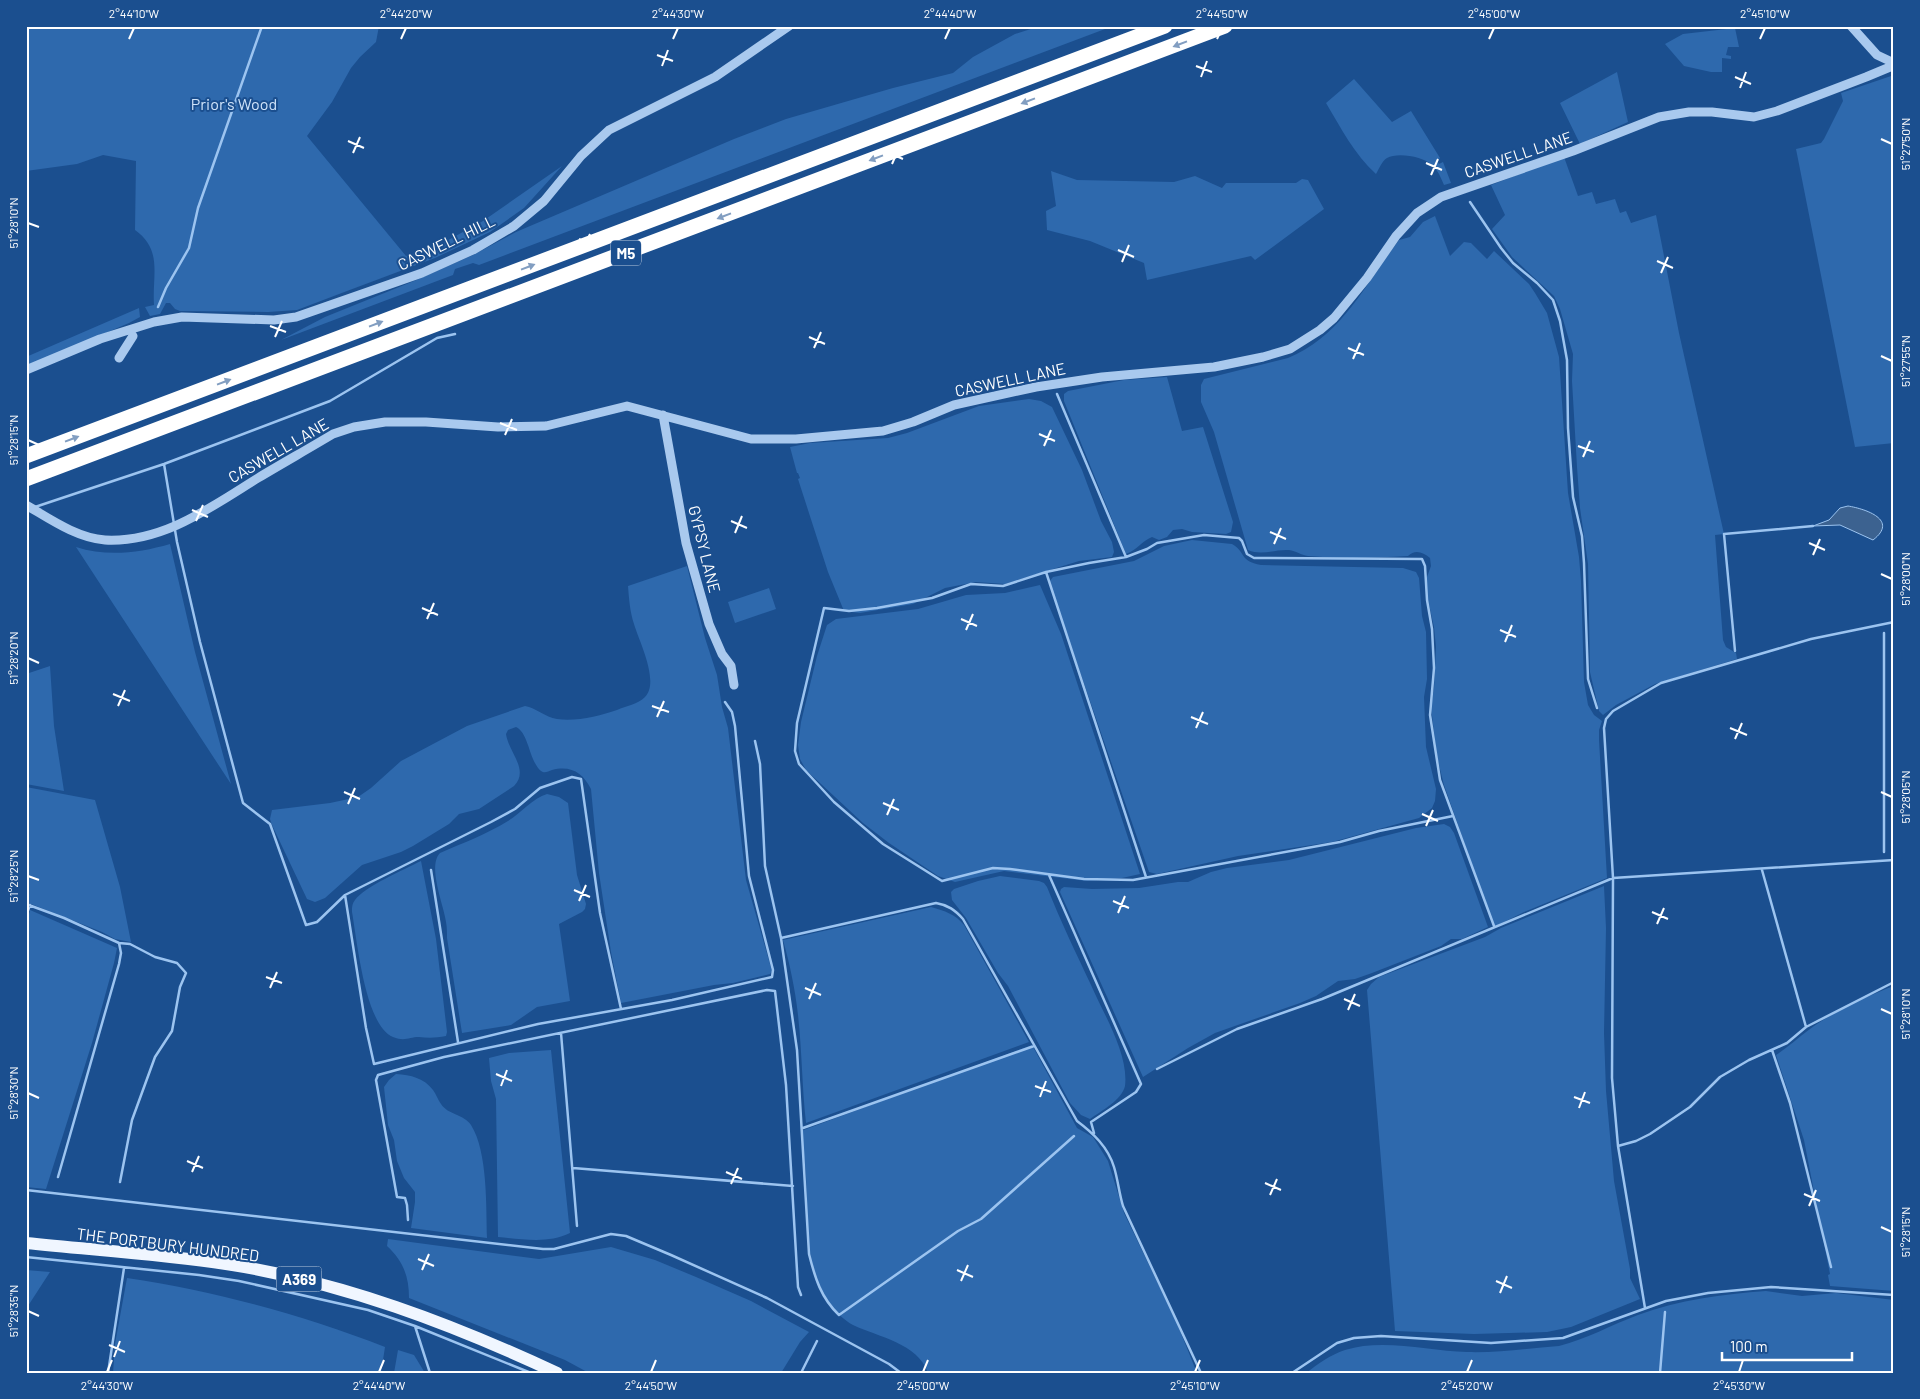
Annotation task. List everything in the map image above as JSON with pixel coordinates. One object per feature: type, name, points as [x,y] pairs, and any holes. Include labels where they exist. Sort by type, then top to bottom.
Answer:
[{"type":"highway","name":"M5","points":[[26,456],[1165,26]]},
{"type":"highway","name":"M5","points":[[26,480],[1225,26]]},
{"type":"main road","name":"THE PORTBURY HUNDRED","points":[[26,1243],[227,1264],[309,1282],[414,1312],[491,1342],[557,1373]]},
{"type":"street","name":"CASWELL HILL","points":[[26,370],[114,334],[154,322],[182,317],[274,320],[296,317],[422,273],[473,250],[514,226],[544,201],[581,156],[609,130],[715,77],[789,26]]},
{"type":"street","points":[[1851,26],[1877,55],[1893,62]]},
{"type":"street","name":"CASWELL LANE","points":[[26,505],[54,522],[78,533],[104,540],[130,539],[154,534],[183,523],[325,439],[354,427],[385,422],[426,422],[498,427],[546,426],[627,406],[739,436],[762,440],[872,432],[898,427],[954,405],[1036,387],[1102,377],[1214,368],[1277,354],[1306,340],[1334,318],[1367,278],[1396,236],[1417,213],[1441,196],[1573,150],[1659,116],[1688,112],[1712,112],[1754,117],[1777,111],[1866,77],[1890,67],[1893,62]]},
{"type":"street","points":[[114,334],[118,339],[121,355],[133,336]]},
{"type":"street","name":"GYPSY LANE","points":[[663,415],[686,543],[707,618],[716,644],[731,666],[734,685]]},
{"type":"green space","name":"Prior's Wood","points":[[26,26],[379,26],[376,42],[351,68],[332,102],[307,136],[406,256],[441,244],[483,221],[562,166],[524,208],[490,232],[435,258],[297,310],[268,312],[180,311],[175,309],[170,303],[166,303],[160,314],[150,316],[145,307],[154,305],[154,264],[150,246],[135,230],[136,161],[103,155],[77,164],[26,171]]},
{"type":"green space","points":[[1040,26],[1113,26],[479,265],[473,263],[455,269],[453,275],[281,340],[325,317],[473,255],[516,232],[734,139],[786,119],[953,73],[973,57],[1015,34]]},
{"type":"green space","points":[[1735,28],[1739,47],[1728,47],[1726,55],[1731,56],[1731,59],[1722,58],[1722,72],[1711,72],[1684,66],[1665,44],[1683,34]]},
{"type":"green space","points":[[1617,72],[1628,122],[1580,144],[1560,103]]},
{"type":"green space","points":[[1894,75],[1894,443],[1855,447],[1796,149],[1821,143],[1843,101],[1841,93]]},
{"type":"green space","points":[[1354,79],[1392,122],[1411,111],[1440,158],[1437,161],[1439,164],[1443,162],[1451,183],[1444,185],[1438,172],[1432,165],[1411,156],[1398,155],[1387,158],[1376,174],[1368,166],[1348,140],[1326,103]]},
{"type":"green space","points":[[1564,157],[1578,196],[1592,192],[1596,204],[1615,199],[1620,213],[1626,211],[1631,223],[1656,215],[1679,333],[1724,534],[1715,535],[1723,640],[1726,647],[1736,653],[1737,659],[1655,684],[1616,705],[1603,715],[1599,711],[1590,672],[1588,564],[1580,508],[1577,467],[1572,381],[1573,354],[1560,309],[1554,296],[1512,257],[1492,229],[1505,215],[1491,185]]},
{"type":"green space","points":[[1051,171],[1077,180],[1174,182],[1195,176],[1222,188],[1226,183],[1296,183],[1302,179],[1308,180],[1324,209],[1255,260],[1251,256],[1147,280],[1144,263],[1090,241],[1047,230],[1046,211],[1056,206]]},
{"type":"green space","points":[[1435,216],[1450,256],[1464,242],[1471,243],[1487,259],[1494,251],[1529,284],[1547,313],[1559,357],[1568,493],[1579,557],[1581,581],[1584,682],[1588,705],[1594,715],[1602,721],[1599,730],[1599,740],[1607,878],[1524,912],[1494,927],[1444,785],[1437,757],[1431,707],[1436,647],[1434,627],[1426,591],[1427,577],[1431,566],[1430,558],[1425,554],[1416,552],[1408,556],[1345,558],[1308,556],[1289,550],[1253,552],[1248,550],[1214,432],[1201,402],[1201,385],[1204,379],[1288,358],[1307,348],[1323,336],[1351,307],[1399,240],[1410,237],[1423,222]]},
{"type":"green space","points":[[139,308],[140,317],[129,323],[26,367],[26,357]]},
{"type":"green space","points":[[1167,377],[1182,431],[1203,427],[1233,522],[1231,532],[1226,534],[1192,532],[1182,529],[1173,530],[1167,537],[1159,540],[1152,537],[1126,554],[1064,401],[1064,394],[1068,391],[1124,380]]},
{"type":"green space","points":[[1029,399],[1041,401],[1052,407],[1082,470],[1101,521],[1112,542],[1114,552],[1112,557],[1079,561],[1005,584],[976,582],[945,588],[913,604],[860,613],[844,611],[828,572],[798,479],[800,478],[790,447],[810,443],[888,438],[907,433],[979,406]]},
{"type":"green space","points":[[1192,540],[1232,544],[1246,559],[1261,565],[1403,568],[1416,572],[1419,578],[1422,616],[1426,632],[1427,679],[1424,697],[1426,747],[1436,789],[1432,808],[1419,818],[1332,842],[1238,856],[1157,874],[1149,872],[1049,582],[1053,577],[1134,561],[1164,546]]},
{"type":"green space","points":[[170,544],[195,652],[231,784],[76,547],[99,552],[123,553],[147,550]]},
{"type":"green space","points":[[687,566],[705,638],[717,675],[722,707],[728,728],[746,880],[772,971],[770,974],[733,983],[621,1003],[599,873],[591,789],[580,775],[571,770],[559,769],[542,772],[534,761],[524,735],[516,727],[508,730],[506,734],[519,767],[520,774],[514,786],[479,809],[459,814],[449,824],[413,846],[362,865],[325,898],[315,902],[307,899],[272,825],[270,819],[272,810],[330,803],[358,797],[401,761],[467,726],[525,706],[553,718],[572,720],[603,714],[639,701],[645,697],[649,690],[650,682],[647,661],[633,619],[628,586]]},
{"type":"green space","points":[[1040,585],[1061,634],[1140,874],[1122,878],[1087,881],[1004,871],[955,882],[938,876],[889,843],[863,823],[806,770],[800,759],[798,745],[801,722],[817,656],[827,625],[836,619],[918,609],[966,595],[1005,593]]},
{"type":"green space","points":[[769,588],[776,609],[735,623],[728,602]]},
{"type":"green space","points":[[50,666],[54,726],[64,791],[26,784],[26,674]]},
{"type":"green space","points":[[26,787],[95,800],[120,887],[131,942],[115,939],[26,902]]},
{"type":"green space","points":[[547,794],[559,797],[568,803],[577,875],[586,904],[582,912],[559,924],[570,1001],[537,1007],[511,1025],[462,1033],[445,915],[437,886],[436,859],[440,853],[508,821],[537,799]]},
{"type":"green space","points":[[1444,824],[1450,827],[1454,833],[1488,927],[1462,939],[1451,939],[1441,946],[1372,973],[1355,979],[1338,981],[1316,996],[1300,1003],[1215,1033],[1143,1077],[1060,892],[1061,889],[1064,887],[1092,889],[1139,888],[1188,882],[1211,872],[1227,868],[1289,860],[1416,828]]},
{"type":"green space","points":[[421,861],[436,939],[447,1032],[446,1036],[442,1037],[401,1039],[393,1037],[383,1030],[375,1017],[364,981],[352,907],[355,900],[367,890]]},
{"type":"green space","points":[[1000,876],[1039,881],[1047,887],[1119,1047],[1125,1074],[1123,1091],[1110,1105],[1090,1119],[1081,1115],[1070,1103],[1008,986],[998,973],[966,918],[952,900],[951,892],[954,889]]},
{"type":"green space","points":[[1604,886],[1606,928],[1604,1033],[1606,1091],[1614,1181],[1630,1278],[1640,1299],[1571,1327],[1547,1332],[1474,1334],[1395,1331],[1367,990],[1379,977],[1485,937],[1501,928]]},
{"type":"green space","points":[[931,907],[949,913],[964,925],[1029,1042],[806,1123],[798,1015],[792,977],[783,940]]},
{"type":"green space","points":[[30,910],[117,948],[92,1043],[46,1189],[26,1187],[26,925]]},
{"type":"green space","points":[[1894,986],[1894,1291],[1830,1286],[1828,1275],[1830,1274],[1804,1140],[1776,1055],[1828,1017],[1862,999]]},
{"type":"green space","points":[[1032,1045],[1077,1128],[1093,1137],[1108,1161],[1124,1213],[1176,1321],[1197,1373],[928,1373],[916,1355],[906,1348],[896,1342],[853,1325],[843,1318],[830,1305],[820,1288],[814,1273],[808,1241],[806,1176],[801,1131]]},
{"type":"green space","points":[[551,1050],[570,1233],[544,1240],[498,1237],[496,1099],[491,1081],[489,1058],[509,1053]]},
{"type":"green space","points":[[396,1074],[412,1076],[426,1083],[433,1090],[444,1108],[468,1121],[471,1125],[477,1136],[483,1164],[487,1238],[411,1228],[415,1192],[404,1178],[397,1161],[394,1140],[388,1125],[384,1087]]},
{"type":"green space","points":[[388,1239],[539,1259],[611,1247],[655,1260],[696,1277],[751,1301],[809,1332],[800,1342],[781,1373],[589,1373],[565,1360],[409,1298],[408,1283],[404,1269],[397,1257],[387,1246]]},
{"type":"green space","points":[[26,1270],[50,1272],[26,1309]]},
{"type":"green space","points":[[127,1278],[160,1283],[258,1305],[354,1335],[385,1347],[381,1373],[113,1373],[115,1344]]},
{"type":"green space","points":[[1766,1291],[1802,1296],[1836,1293],[1894,1300],[1894,1373],[1306,1373],[1334,1354],[1345,1350],[1375,1345],[1479,1352],[1559,1346],[1669,1305],[1717,1296]]},
{"type":"green space","points":[[398,1350],[414,1355],[425,1373],[394,1373]]},
{"type":"shaded area","points":[[1848,506],[1871,513],[1881,521],[1883,527],[1873,540],[1840,525],[1813,526],[1829,520],[1840,508]]},
{"type":"waterway","points":[[158,307],[166,288],[189,248],[198,208],[262,26]]},
{"type":"waterway","points":[[1470,202],[1513,263],[1537,283],[1553,300],[1560,321],[1567,360],[1568,428],[1573,497],[1582,536],[1588,679],[1597,708]]},
{"type":"waterway","points":[[35,507],[164,464],[330,401],[437,338],[455,334]]},
{"type":"waterway","points":[[1057,394],[1126,557]]},
{"type":"waterway","points":[[164,464],[177,542],[200,642],[243,803],[270,824],[306,925],[317,922],[345,895],[366,1028],[374,1064],[538,1024],[672,1000],[772,977],[773,970],[749,876],[735,726],[732,712],[725,702]]},
{"type":"waterway","points":[[1735,651],[1724,534],[1813,526]]},
{"type":"waterway","points":[[1453,816],[1379,831],[1340,842],[1133,880],[1084,879],[993,868],[942,881],[883,844],[834,802],[799,764],[795,751],[797,723],[824,608],[849,611],[877,608],[932,598],[971,584],[1003,586],[1046,572],[1126,557],[1157,543],[1204,535],[1239,538],[1247,554],[1254,558],[1422,559],[1425,566],[1427,600],[1432,629],[1434,668],[1430,715],[1440,780],[1494,926]]},
{"type":"waterway","points":[[1046,572],[1146,877]]},
{"type":"waterway","points":[[1157,1069],[1237,1029],[1322,999],[1613,878],[1604,728],[1606,719],[1613,711],[1661,683],[1811,639],[1894,622]]},
{"type":"waterway","points":[[1884,633],[1884,852]]},
{"type":"waterway","points":[[755,741],[760,764],[765,866],[781,938],[797,1050],[809,1254],[819,1287],[828,1302],[839,1315],[958,1231],[981,1219],[1074,1136]]},
{"type":"waterway","points":[[345,895],[515,809],[540,788],[572,777],[581,779],[600,913],[621,1009]]},
{"type":"waterway","points":[[1645,1308],[1618,1146],[1612,1078],[1613,878],[1894,860]]},
{"type":"waterway","points":[[431,870],[458,1042]]},
{"type":"waterway","points":[[1762,870],[1806,1027]]},
{"type":"waterway","points":[[1049,875],[1141,1084],[1136,1092],[1091,1122],[1094,1133]]},
{"type":"waterway","points":[[781,938],[936,903],[948,907],[963,919],[1077,1121],[1094,1136],[1108,1153],[1114,1167],[1123,1206],[1201,1373]]},
{"type":"waterway","points":[[26,904],[64,918],[119,943],[130,944],[155,957],[177,963],[186,973],[180,987],[172,1031],[155,1057],[132,1120],[120,1182]]},
{"type":"waterway","points":[[26,916],[30,905]]},
{"type":"waterway","points":[[58,1177],[119,964],[121,953],[119,943]]},
{"type":"waterway","points":[[1618,1146],[1636,1141],[1650,1134],[1690,1107],[1720,1077],[1749,1060],[1787,1043],[1806,1027],[1894,982]]},
{"type":"waterway","points":[[408,1220],[405,1198],[397,1197],[376,1080],[378,1075],[444,1057],[767,990],[775,991],[786,1085],[798,1287],[801,1295]]},
{"type":"waterway","points":[[561,1033],[577,1226]]},
{"type":"waterway","points":[[803,1128],[1034,1046]]},
{"type":"waterway","points":[[1772,1050],[1790,1103],[1831,1267]]},
{"type":"waterway","points":[[573,1168],[793,1186]]},
{"type":"waterway","points":[[26,1190],[543,1249],[554,1249],[611,1234],[626,1236],[767,1298],[889,1364],[901,1373]]},
{"type":"waterway","points":[[26,1257],[239,1281],[368,1310],[415,1326],[531,1373]]},
{"type":"waterway","points":[[108,1373],[124,1268]]},
{"type":"waterway","points":[[1292,1373],[1337,1343],[1354,1338],[1381,1336],[1491,1343],[1563,1338],[1666,1301],[1708,1293],[1771,1287],[1894,1295]]},
{"type":"waterway","points":[[1660,1373],[1665,1312]]},
{"type":"waterway","points":[[415,1326],[430,1373]]},
{"type":"waterway","points":[[801,1373],[817,1341]]}]
